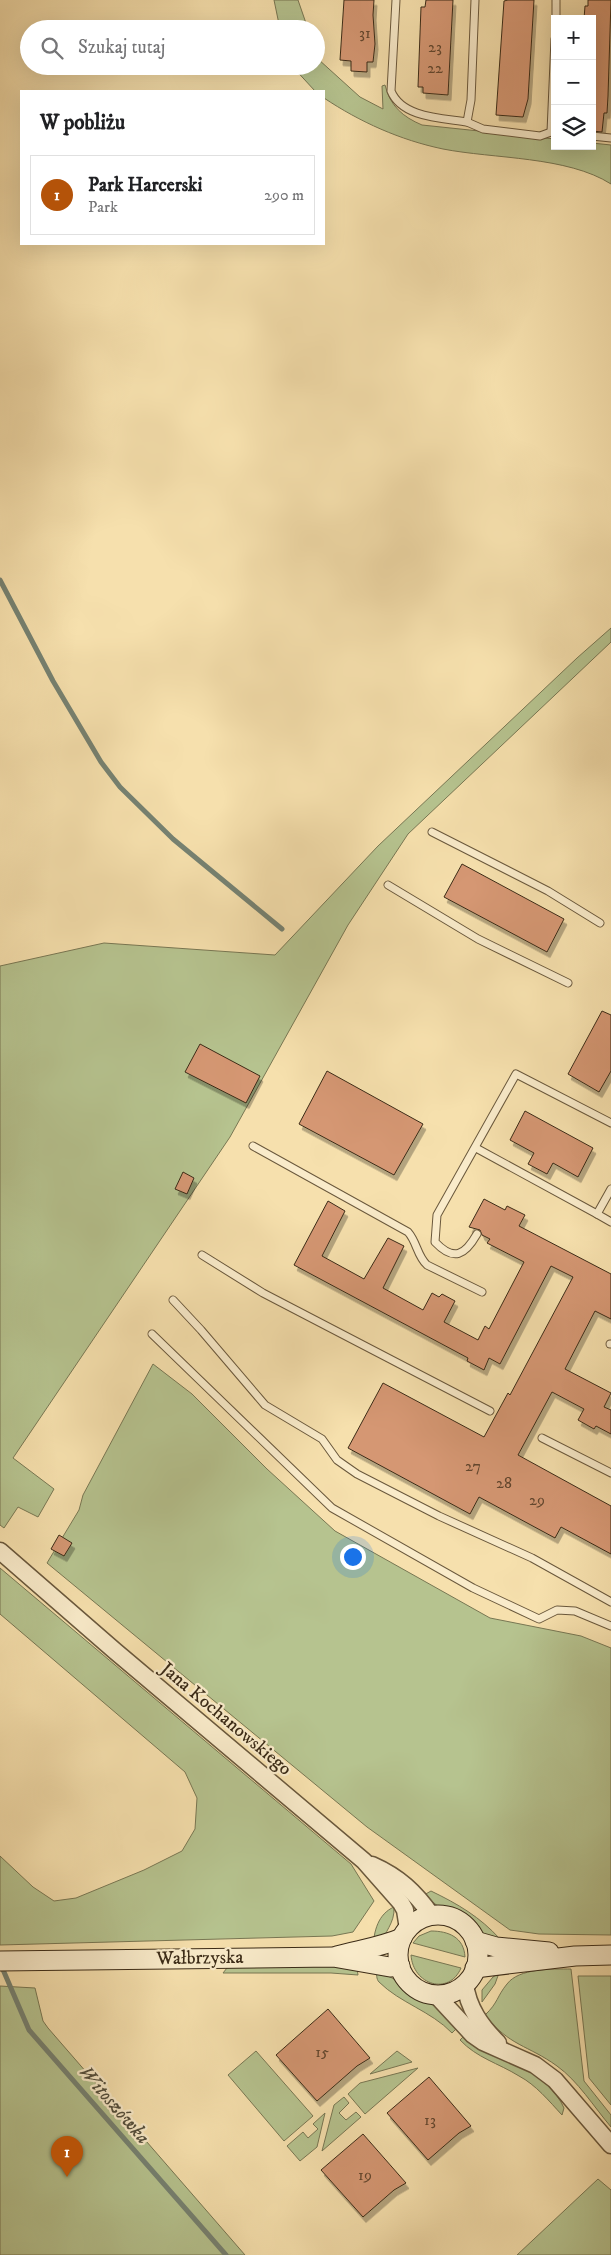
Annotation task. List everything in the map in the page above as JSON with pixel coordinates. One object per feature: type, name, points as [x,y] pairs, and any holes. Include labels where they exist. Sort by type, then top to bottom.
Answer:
[{"type":"main road","points":[[470,1976],[477,1950],[475,1941],[465,1926],[458,1921],[441,1916],[432,1916],[414,1923],[405,1934],[398,1952],[400,1966],[410,1984],[422,1992],[436,1995],[452,1992],[470,1976],[575,1956]]},
{"type":"main road","points":[[333,1957],[363,1948],[381,1946],[405,1934]]},
{"type":"main road","points":[[475,1941],[496,1947],[575,1956],[611,1955]]},
{"type":"main road","name":"Wałbrzyska","points":[[0,1961],[333,1957],[390,1967],[400,1966]]},
{"type":"street","name":"Jana Kochanowskiego","points":[[0,1551],[115,1651],[364,1861],[401,1903],[404,1910],[405,1934]]},
{"type":"street","points":[[364,1861],[401,1880],[417,1896],[432,1916]]},
{"type":"street","points":[[470,1976],[466,1996],[474,2013],[484,2029],[505,2050]]},
{"type":"street","points":[[436,1995],[473,2035],[484,2042],[535,2065],[555,2080],[611,2145]]},
{"type":"lane","points":[[396,0],[391,91],[393,96],[409,111],[467,122],[483,129],[540,136],[551,133]]},
{"type":"lane","points":[[467,122],[471,100],[475,0]]},
{"type":"lane","points":[[556,0],[556,15]]},
{"type":"lane","points":[[554,105],[555,60]]},
{"type":"lane","points":[[596,136],[611,138]]},
{"type":"lane","points":[[432,832],[548,891],[600,923]]},
{"type":"lane","points":[[388,885],[478,939],[568,983]]},
{"type":"lane","points":[[477,1234],[470,1246],[462,1253],[452,1254],[442,1249],[435,1242],[437,1216],[516,1074],[611,1123]]},
{"type":"lane","points":[[254,1146],[408,1232],[414,1238],[420,1258],[428,1265],[482,1292]]},
{"type":"lane","points":[[476,1148],[611,1222]]},
{"type":"lane","points":[[597,1214],[611,1189]]},
{"type":"lane","points":[[202,1255],[263,1293],[490,1411]]},
{"type":"lane","points":[[173,1300],[265,1406],[322,1439],[337,1460],[350,1470],[439,1516],[532,1558],[611,1602]]},
{"type":"lane","points":[[152,1334],[332,1508],[473,1588],[539,1619],[557,1610],[575,1611],[611,1626]]},
{"type":"lane","points":[[542,1438],[611,1473]]},
{"type":"green space","points":[[274,0],[298,0],[305,20],[278,20]]},
{"type":"green space","points":[[325,65],[360,97],[383,109],[382,86],[385,85],[390,99],[398,110],[422,125],[551,139],[551,150],[596,150],[596,143],[611,145],[611,184],[593,175],[552,163],[443,149],[411,141],[352,115],[325,99],[325,90],[314,90],[300,75],[325,75]]},
{"type":"green space","points":[[611,628],[611,642],[408,834],[348,925],[230,1137],[13,1458],[54,1489],[38,1517],[18,1507],[4,1528],[0,1525],[0,966],[104,943],[275,955],[378,846]]},
{"type":"green space","points":[[153,1364],[192,1394],[267,1469],[335,1531],[490,1618],[581,1636],[611,1648],[611,1935],[539,1934],[510,1930],[367,1827],[47,1563],[79,1510],[83,1495]]},
{"type":"green space","points":[[0,1568],[351,1864],[374,1901],[353,1932],[332,1936],[0,1945],[0,1856],[33,1887],[54,1901],[76,1898],[144,1870],[182,1851],[195,1829],[197,1798],[185,1772],[0,1614]]},
{"type":"green space","points":[[431,1891],[468,1912],[485,1924],[500,1939],[483,1935],[466,1918],[439,1907],[424,1895]]},
{"type":"green space","points":[[394,1907],[393,1918],[381,1946],[373,1947],[374,1935],[378,1924],[384,1914]]},
{"type":"green space","points":[[431,1931],[443,1932],[454,1936],[462,1944],[465,1957],[413,1943],[419,1936]]},
{"type":"green space","points":[[411,1955],[461,1968],[455,1977],[448,1982],[432,1983],[418,1974],[413,1965]]},
{"type":"green space","points":[[323,1966],[357,1968],[358,1975],[331,1973],[223,1973],[227,1968],[235,1967]]},
{"type":"green space","points":[[571,1969],[584,2081],[611,2115],[611,2127],[565,2072],[547,2059],[502,2033],[485,2015],[493,2007],[507,1984],[519,1975],[536,1970]]},
{"type":"green space","points":[[376,1970],[394,1979],[415,1998],[436,2005],[459,2026],[452,2033],[435,2019],[396,1996],[379,1982]]},
{"type":"green space","points":[[499,1973],[495,1984],[482,2002],[482,1990]]},
{"type":"green space","points":[[578,1976],[611,1976],[611,2105],[589,2078]]},
{"type":"green space","points":[[0,1986],[35,1988],[43,2021],[48,2028],[245,2255],[0,2255]]},
{"type":"green space","points":[[466,2034],[521,2065],[547,2085],[557,2096],[564,2108],[562,2115],[531,2084],[467,2046],[460,2040]]},
{"type":"green space","points":[[256,2051],[313,2116],[284,2141],[228,2075]]},
{"type":"green space","points":[[397,2051],[412,2062],[370,2074]]},
{"type":"green space","points":[[418,2068],[365,2114],[348,2094],[360,2083]]},
{"type":"green space","points":[[344,2097],[349,2103],[339,2113],[346,2120],[356,2112],[361,2117],[322,2151],[334,2105]]},
{"type":"green space","points":[[325,2113],[317,2147],[300,2161],[287,2146],[303,2132],[308,2138],[318,2129],[313,2124]]},
{"type":"green space","points":[[598,2179],[611,2190],[611,2255],[517,2255]]},
{"type":"building","points":[[344,0],[374,0],[375,44],[373,62],[367,62],[367,72],[351,71],[351,61],[340,60]]},
{"type":"building","points":[[426,0],[453,0],[448,95],[423,93],[423,87],[418,87],[421,7],[425,7]]},
{"type":"building","points":[[534,0],[528,99],[523,117],[496,115],[504,1]]},
{"type":"building","points":[[588,0],[611,0],[607,113],[604,113],[602,132],[596,131],[596,15],[584,15],[585,6],[588,6]]},
{"type":"building","points":[[462,864],[564,919],[547,952],[444,897]]},
{"type":"building","points":[[602,1011],[611,1015],[611,1071],[599,1092],[568,1074]]},
{"type":"building","points":[[200,1044],[260,1076],[246,1103],[185,1072]]},
{"type":"building","points":[[327,1071],[423,1124],[394,1175],[299,1124]]},
{"type":"building","points":[[525,1111],[593,1148],[578,1177],[553,1163],[547,1174],[528,1164],[534,1153],[510,1140]]},
{"type":"building","points":[[183,1172],[194,1178],[187,1194],[175,1189]]},
{"type":"building","points":[[484,1199],[505,1210],[507,1206],[525,1215],[519,1226],[611,1274],[611,1319],[595,1311],[565,1369],[611,1393],[604,1407],[611,1410],[611,1434],[596,1426],[594,1429],[578,1420],[584,1409],[552,1392],[518,1455],[611,1506],[611,1554],[561,1527],[555,1538],[479,1497],[470,1514],[348,1448],[383,1383],[484,1437],[508,1393],[510,1395],[573,1277],[551,1266],[500,1364],[489,1358],[484,1370],[467,1361],[468,1358],[294,1265],[328,1201],[345,1211],[322,1256],[364,1279],[388,1238],[404,1246],[383,1288],[423,1310],[432,1293],[439,1297],[442,1294],[455,1301],[444,1322],[478,1340],[485,1326],[489,1329],[524,1262],[487,1243],[490,1239],[482,1235],[480,1230],[469,1227]]},
{"type":"building","points":[[59,1535],[72,1543],[64,1556],[51,1549]]},
{"type":"building","points":[[328,2009],[370,2058],[357,2066],[317,2101],[276,2055]]},
{"type":"building","points":[[429,2077],[471,2126],[459,2133],[428,2160],[387,2113]]},
{"type":"building","points":[[363,2134],[406,2183],[394,2190],[363,2217],[321,2170]]},
{"type":"waterway","points":[[0,580],[53,681],[101,762],[120,787],[173,839],[282,929]]},
{"type":"waterway","name":"Witoszówka","points":[[1,1965],[29,2030],[226,2255]]},
{"type":"place","name":"Park Harcerski","points":[[67,2177]]}]
